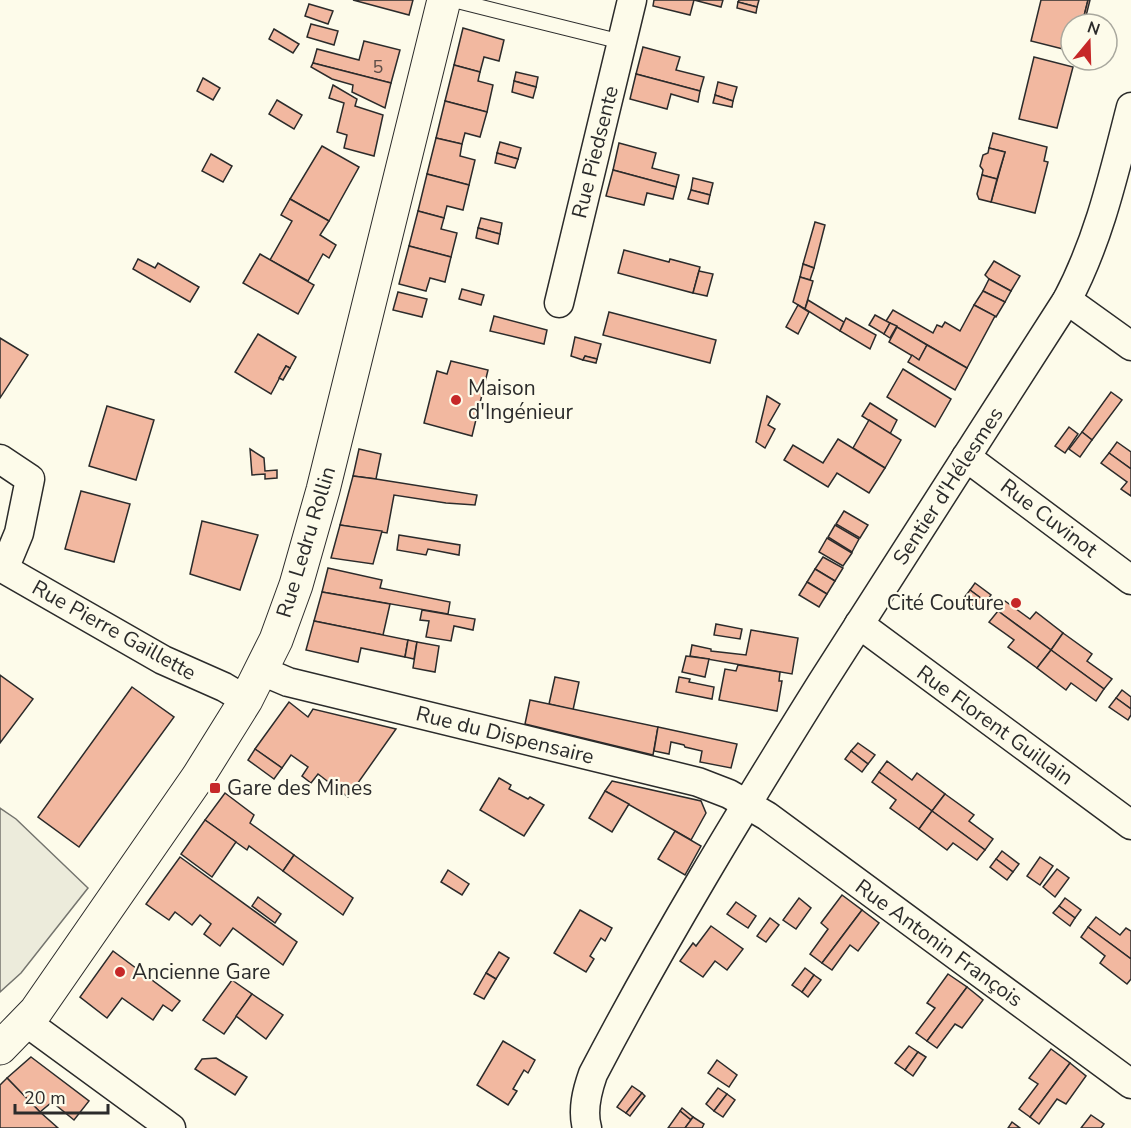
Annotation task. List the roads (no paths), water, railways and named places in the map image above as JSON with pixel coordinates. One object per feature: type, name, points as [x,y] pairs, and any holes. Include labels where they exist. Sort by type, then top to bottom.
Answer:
[{"type":"street","name":"Rue Ledru Rollin","points":[[0,1048],[44,1000],[198,777],[246,700],[276,640],[296,585],[323,490],[444,0]]},
{"type":"street","name":"Rue Piedsente","points":[[558,303],[632,0]]},
{"type":"street","name":"Sentier d'Hélesmes","points":[[586,1126],[588,1090],[593,1074],[638,988],[747,803],[1067,300],[1088,259],[1130,116]]},
{"type":"street","points":[[1067,300],[1131,346]]},
{"type":"street","name":"Rue Cuvinot","points":[[966,457],[1131,580]]},
{"type":"street","name":"Rue Pierre Gaillette","points":[[0,459],[30,479],[19,533],[2,573],[163,660],[224,687],[246,700]]},
{"type":"street","name":"Rue Florent Guillain","points":[[859,624],[1131,825]]},
{"type":"street","name":"Rue du Dispensaire","points":[[262,671],[288,682],[698,782],[716,787],[747,803]]},
{"type":"street","name":"Rue Antonin François","points":[[747,803],[1131,1084]]},
{"type":"street","points":[[26,1022],[171,1128]]},
{"type":"lane","points":[[453,0],[622,42]]},
{"type":"place","name":"Maison d'Ingénieur","points":[[456,400]]},
{"type":"place","name":"Cité Couture","points":[[1016,603]]},
{"type":"place","name":"Gare des Mines","points":[[215,788]]},
{"type":"place","name":"Ancienne Gare","points":[[120,972]]}]
